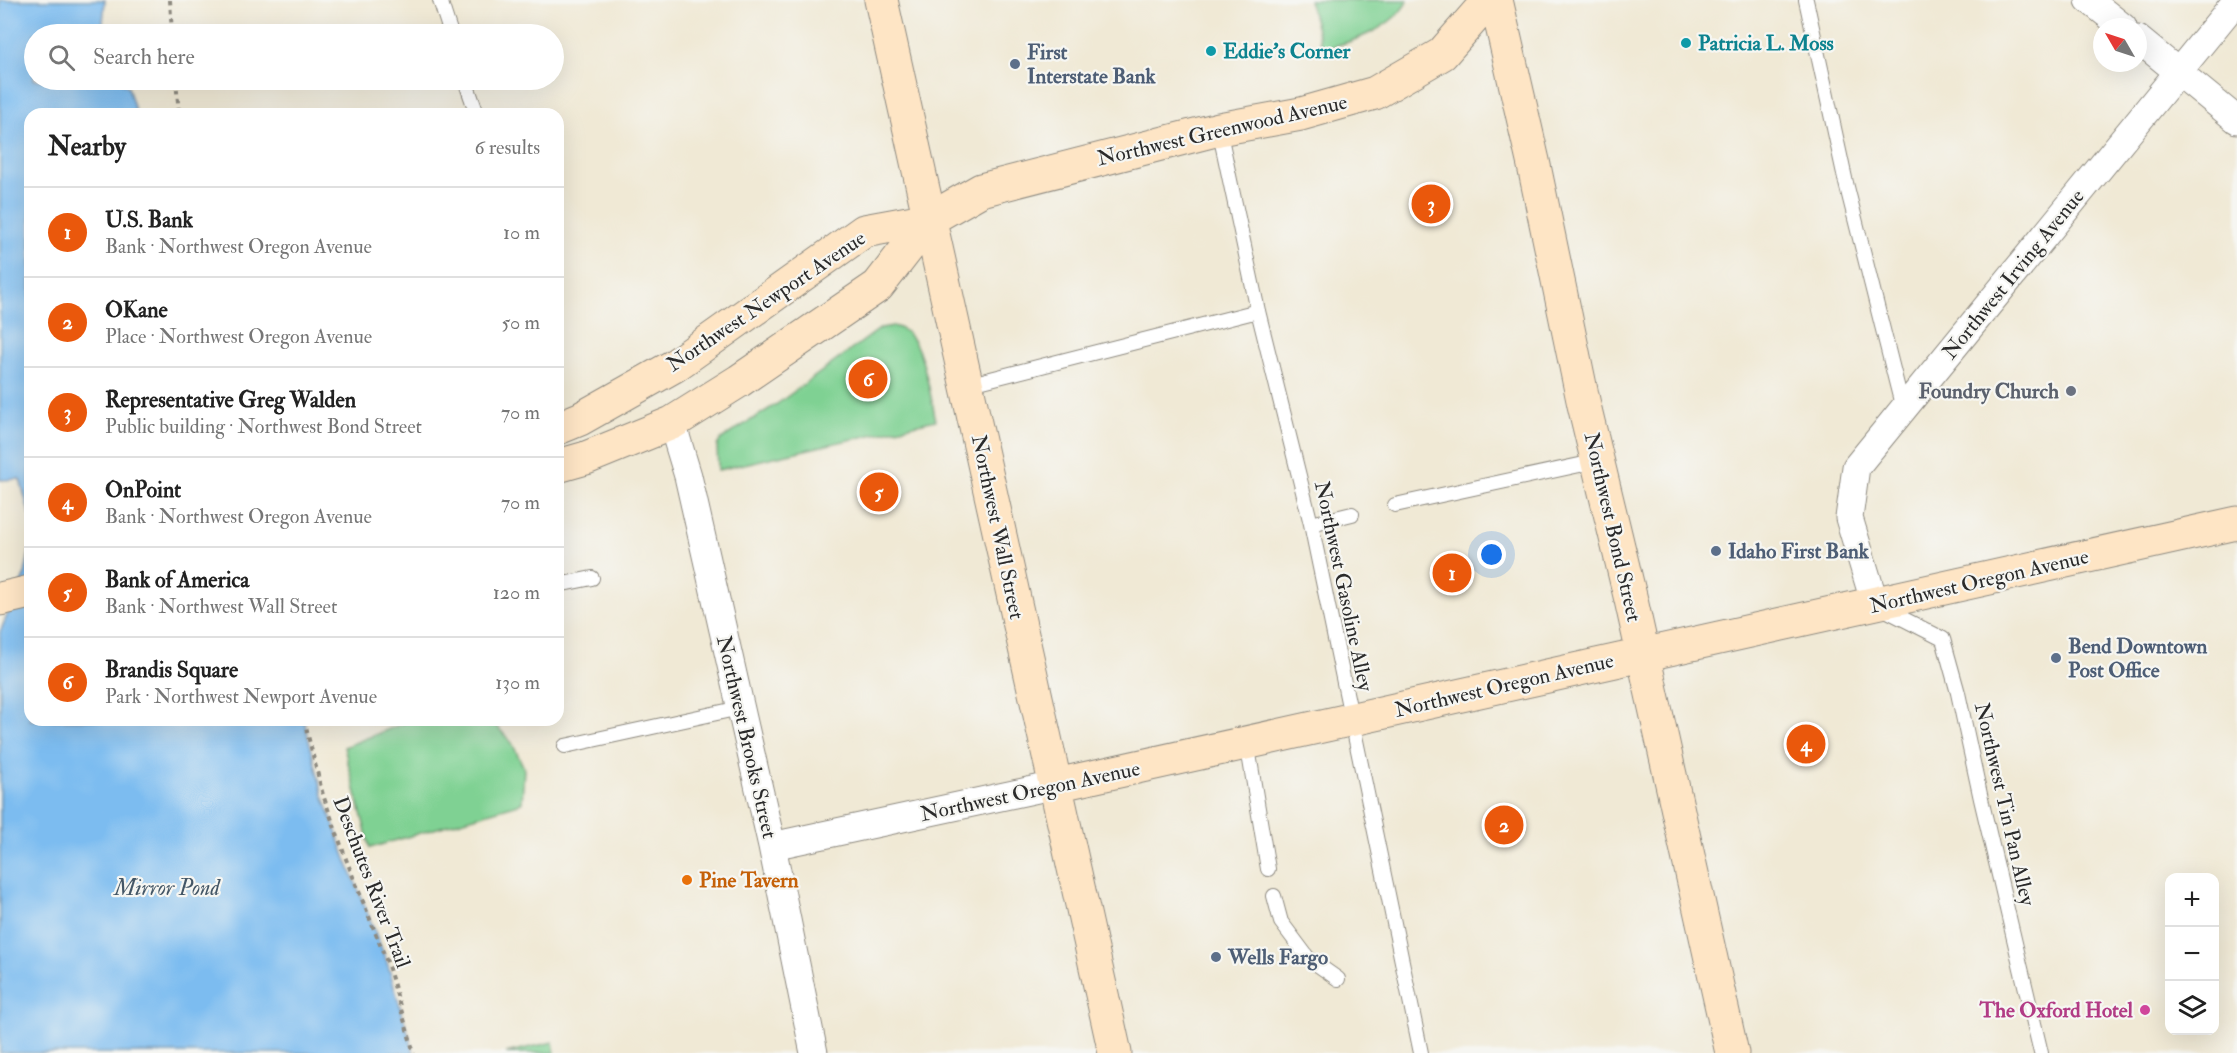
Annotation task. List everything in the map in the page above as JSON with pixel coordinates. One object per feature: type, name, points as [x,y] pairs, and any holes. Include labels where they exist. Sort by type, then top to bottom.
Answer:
[{"type":"main road","name":"Northwest Wall Street","points":[[881,0],[1115,1053]]},
{"type":"main road","name":"Northwest Greenwood Avenue","points":[[930,219],[981,190],[1219,129],[1301,114],[1375,93],[1442,54],[1489,0]]},
{"type":"main road","name":"Northwest Bond Street","points":[[1496,0],[1533,161],[1584,405],[1643,654],[1732,1053]]},
{"type":"main road","name":"Northwest Newport Avenue","points":[[564,421],[580,418],[674,366],[864,231],[930,219]]},
{"type":"main road","name":"Northwest Newport Avenue","points":[[564,464],[586,458],[672,423],[739,381],[878,286],[930,219]]},
{"type":"main road","name":"Northwest Oregon Avenue","points":[[1056,785],[2237,523]]},
{"type":"street","points":[[2089,0],[2111,18]]},
{"type":"street","name":"Northwest Irving Avenue","points":[[1875,604],[1850,518],[1856,467],[2237,0]]},
{"type":"street","points":[[2147,46],[2237,120]]},
{"type":"street","name":"Northwest Brooks Street","points":[[672,423],[688,476],[772,846],[814,1053]]},
{"type":"street","name":"Northwest Oregon Avenue","points":[[772,846],[1056,785]]},
{"type":"lane","points":[[440,0],[448,24]]},
{"type":"lane","points":[[1806,0],[1846,183],[1903,409]]},
{"type":"lane","points":[[469,90],[475,108]]},
{"type":"lane","name":"Northwest Gasoline Alley","points":[[1219,129],[1258,311],[1311,524],[1421,1053]]},
{"type":"lane","points":[[967,385],[1258,311]]},
{"type":"lane","points":[[1395,505],[1598,461]]},
{"type":"lane","points":[[1311,524],[1352,514]]},
{"type":"lane","points":[[564,584],[592,578]]},
{"type":"lane","name":"Northwest Tin Pan Alley","points":[[1875,604],[1943,639],[1958,693],[1981,800],[2042,1053]]},
{"type":"lane","points":[[565,746],[740,708]]},
{"type":"lane","points":[[1247,742],[1268,868]]},
{"type":"lane","points":[[1274,896],[1281,922],[1308,958],[1338,979]]},
{"type":"path","points":[[170,0],[171,24]]},
{"type":"path","points":[[177,90],[178,108]]},
{"type":"path","name":"Deschutes River Trail","points":[[306,726],[323,795],[387,962],[414,1053]]},
{"type":"green space","points":[[1309,0],[1408,0],[1393,19],[1371,33],[1322,49]]},
{"type":"green space","points":[[893,326],[902,329],[915,343],[926,375],[936,420],[718,470],[717,446],[721,439],[777,404],[881,328]]},
{"type":"green space","points":[[397,726],[496,726],[512,743],[524,768],[522,803],[370,848],[344,747]]},
{"type":"green space","points":[[553,1042],[555,1053],[506,1053]]},
{"type":"water","points":[[0,0],[105,0],[103,24],[24,24],[24,90],[129,90],[134,108],[24,108],[24,494],[20,479],[0,480]]},
{"type":"water","name":"Mirror Pond","points":[[24,576],[24,726],[306,726],[323,795],[387,962],[414,1053],[0,1053],[0,632]]},
{"type":"place","name":"Patricia L. Moss","points":[[1686,43]]},
{"type":"place","name":"Eddie's Corner","points":[[1211,51]]},
{"type":"place","name":"First Interstate Bank","points":[[1015,64]]},
{"type":"place","name":"Representative Greg Walden","points":[[1431,204]]},
{"type":"place","name":"Brandis Square","points":[[868,379]]},
{"type":"place","name":"Foundry Church","points":[[2071,391]]},
{"type":"place","name":"Bank of America","points":[[879,492]]},
{"type":"place","name":"Idaho First Bank","points":[[1716,551]]},
{"type":"place","name":"U.S. Bank","points":[[1452,573]]},
{"type":"place","name":"Bend Downtown Post Office","points":[[2056,658]]},
{"type":"place","name":"OnPoint","points":[[1806,744]]},
{"type":"place","name":"OKane","points":[[1504,825]]},
{"type":"place","name":"Pine Tavern","points":[[687,880]]},
{"type":"place","name":"Wells Fargo","points":[[1216,957]]},
{"type":"place","name":"The Oxford Hotel","points":[[2145,1010]]}]
